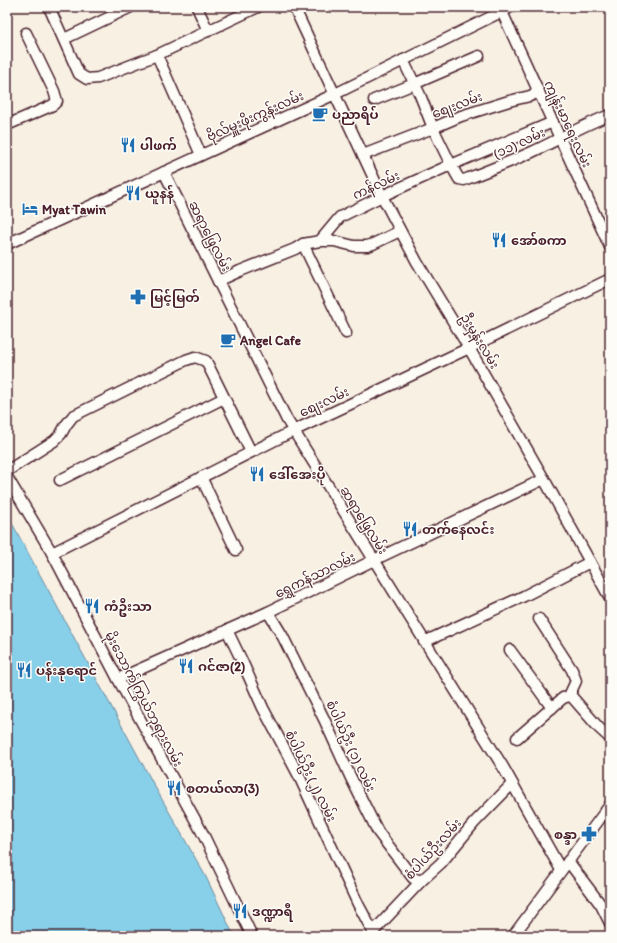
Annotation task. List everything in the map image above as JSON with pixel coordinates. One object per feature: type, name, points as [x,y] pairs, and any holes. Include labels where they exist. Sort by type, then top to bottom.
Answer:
[{"type":"street","points":[[49,7],[79,74],[87,79],[98,78],[157,55],[258,7]]},
{"type":"street","points":[[64,39],[131,7]]},
{"type":"street","points":[[197,7],[208,31]]},
{"type":"street","name":"ဦးမှန်းလမ်း","points":[[294,7],[382,196],[400,231],[544,479],[610,598]]},
{"type":"street","name":"ဗိုလ်မှူးဖိုးကွန်းလမ်း","points":[[7,244],[335,94],[506,9]]},
{"type":"street","name":"ကျန်းမာရေးလမ်း","points":[[506,9],[539,92],[610,247]]},
{"type":"street","points":[[7,125],[53,105],[57,101],[54,91],[26,33]]},
{"type":"street","points":[[157,55],[201,155]]},
{"type":"street","points":[[374,100],[479,56]]},
{"type":"street","points":[[403,60],[451,165]]},
{"type":"street","name":"စျေးလမ်း","points":[[363,155],[467,114],[539,92]]},
{"type":"street","name":"(၁၁) လမ်း","points":[[451,165],[459,179],[464,180],[534,152],[560,138],[610,115]]},
{"type":"street","name":"ကန်လမ်း","points":[[320,241],[340,217],[451,165],[553,122]]},
{"type":"street","name":"ဆရာဖြေလမ်း","points":[[164,172],[248,340],[271,390],[293,431],[503,767],[561,870]]},
{"type":"street","points":[[218,281],[295,249],[303,244],[320,241],[334,241],[354,246],[367,246],[400,231]]},
{"type":"street","points":[[303,244],[346,333]]},
{"type":"street","name":"စျေးလမ်း","points":[[52,553],[293,431],[469,348],[610,279]]},
{"type":"street","points":[[7,471],[54,441],[61,434],[73,416],[186,360],[195,357],[206,361],[251,452]]},
{"type":"street","points":[[60,480],[224,398]]},
{"type":"street","name":"မိုးသောက်ကြွယ်ဘုရားလမ်း","points":[[7,477],[52,553],[118,679],[203,834],[252,936]]},
{"type":"street","points":[[201,477],[236,550]]},
{"type":"street","name":"‌ရွှေကန်သာလမ်း","points":[[118,679],[268,612],[544,479]]},
{"type":"street","points":[[424,642],[524,596],[590,562]]},
{"type":"street","name":"စံပါယ်ဦး (၁) လမ်း","points":[[268,612],[282,635],[324,719],[378,832],[413,878],[421,881]]},
{"type":"street","points":[[517,738],[563,698],[569,696],[576,681],[572,670],[539,619]]},
{"type":"street","name":"စံပါယ်ဦး (၂) လမ်း","points":[[227,630],[263,708],[299,776],[373,932]]},
{"type":"street","points":[[510,650],[552,708]]},
{"type":"street","points":[[569,696],[572,697],[610,738]]},
{"type":"street","name":"စံပါယ်ဦးလမ်း","points":[[373,932],[421,881],[441,863],[474,823],[512,784]]},
{"type":"street","points":[[513,936],[610,805]]},
{"type":"street","points":[[568,861],[601,905],[610,923]]},
{"type":"water","points":[[7,514],[155,787],[206,877],[234,936],[7,936]]},
{"type":"place","name":"ပညာရိပ်","points":[[320,114]]},
{"type":"place","name":"ပါဖက်","points":[[128,145]]},
{"type":"place","name":"ယူနန်","points":[[133,193]]},
{"type":"place","name":"Myat Tawin","points":[[30,209]]},
{"type":"place","name":"အော်စကာ","points":[[499,240]]},
{"type":"place","name":"မြင့်မြတ်","points":[[138,297]]},
{"type":"place","name":"Angel Cafe","points":[[228,340]]},
{"type":"place","name":"ဒေါ်အေးပို","points":[[257,474]]},
{"type":"place","name":"တက်နေလင်း","points":[[410,529]]},
{"type":"place","name":"ကံဦးသာ","points":[[92,606]]},
{"type":"place","name":"ဂင်ဇာ(2)","points":[[186,666]]},
{"type":"place","name":"ပန်းနုရောင်","points":[[24,670]]},
{"type":"place","name":"စတယ်လာ(3)","points":[[174,788]]},
{"type":"place","name":"စန္ဒာ","points":[[589,834]]},
{"type":"place","name":"ဒဏ္ဍာရီ","points":[[240,911]]}]
